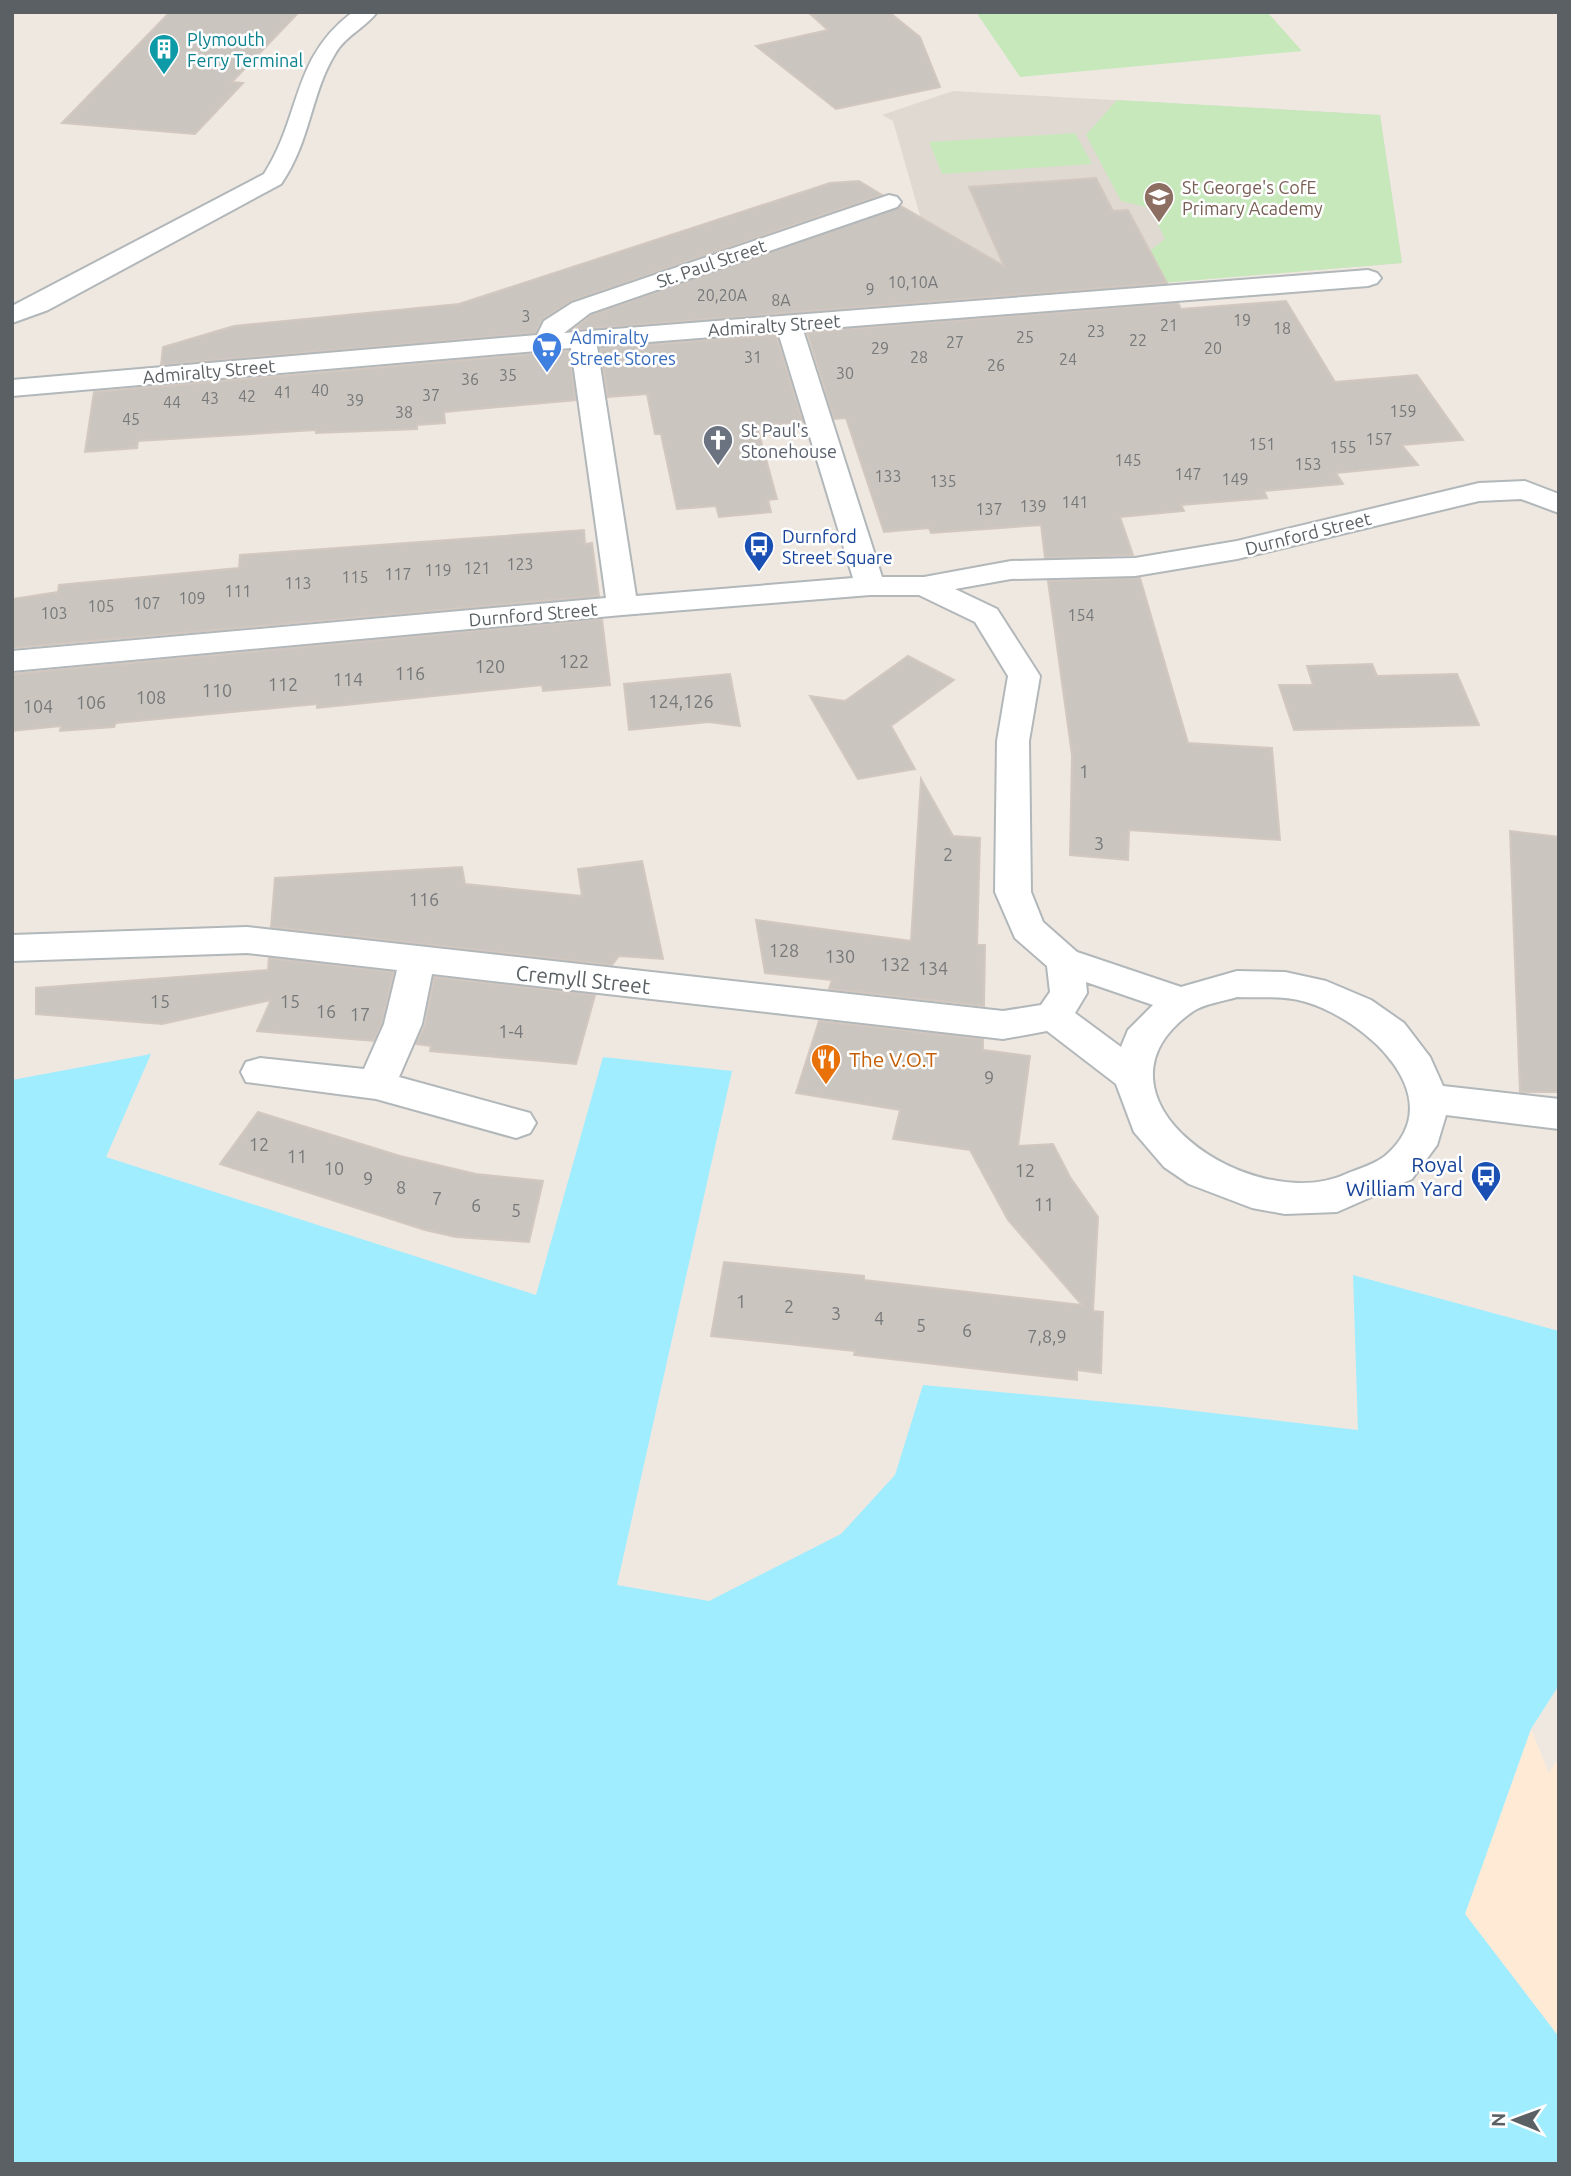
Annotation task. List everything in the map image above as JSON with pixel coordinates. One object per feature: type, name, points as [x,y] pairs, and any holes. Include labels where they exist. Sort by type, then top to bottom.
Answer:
[{"type":"street","points":[[12,315],[39,305],[274,179],[288,160],[312,75],[324,50],[347,24],[367,12]]},
{"type":"street","name":"St. Paul Street","points":[[548,342],[552,326],[581,308],[889,202]]},
{"type":"street","name":"Admiralty Street","points":[[12,388],[548,342],[1368,278]]},
{"type":"street","points":[[788,323],[870,586]]},
{"type":"street","points":[[583,340],[622,606]]},
{"type":"street","name":"Durnford Street","points":[[12,661],[622,606],[870,586],[925,586],[1011,570],[1135,567],[1237,550],[1479,492],[1525,490],[1559,504]]},
{"type":"street","name":"Durnford Street","points":[[986,616],[1015,589],[1053,571]]},
{"type":"street","points":[[925,586],[986,616],[1024,676],[1013,741],[1013,892],[1028,929],[1063,961],[1181,1001]]},
{"type":"street","name":"Cremyll Street","points":[[12,948],[117,942],[247,940],[1003,1025],[1054,1016]]},
{"type":"street","points":[[376,1085],[403,1024],[416,960]]},
{"type":"street","points":[[1063,961],[1069,993],[1054,1016],[1133,1076]]},
{"type":"street","points":[[1237,984],[1285,985],[1313,990],[1358,1009],[1391,1033],[1417,1068],[1429,1099],[1426,1122],[1417,1145],[1398,1168],[1337,1196],[1285,1198],[1252,1192],[1203,1172],[1178,1156],[1148,1122],[1133,1076],[1141,1040],[1181,1001],[1237,984]]},
{"type":"street","points":[[260,1072],[376,1085],[516,1123]]},
{"type":"street","points":[[1429,1099],[1559,1114]]},
{"type":"shaded area","name":"St George's CofE Primary Academy","points":[[953,91],[1380,115],[1402,263],[944,300],[893,121],[882,115]]},
{"type":"shaded area","points":[[1531,1729],[1549,1773],[1559,1757],[1559,2037],[1465,1914]]},
{"type":"green space","points":[[976,12],[1267,12],[1302,51],[1020,77]]},
{"type":"green space","points":[[1117,100],[1380,115],[1402,263],[1162,283],[1147,253],[1165,239],[1150,208],[1121,201],[1086,135]]},
{"type":"green space","points":[[1075,133],[1092,164],[942,174],[929,142]]},
{"type":"water","points":[[151,1054],[106,1157],[536,1295],[603,1057],[732,1071],[617,1585],[709,1601],[841,1534],[895,1475],[923,1385],[1161,1407],[1358,1430],[1353,1275],[1559,1331],[1559,1685],[1531,1729],[1465,1914],[1559,2037],[1559,2164],[12,2164],[12,1080]]},
{"type":"building","name":"Plymouth Ferry Terminal","points":[[170,12],[299,12],[232,82],[243,83],[195,134],[62,123]]},
{"type":"building","points":[[808,12],[889,12],[920,37],[940,87],[836,109],[756,46],[828,30]]},
{"type":"building","points":[[1096,178],[1113,211],[1128,210],[1167,283],[573,330],[591,315],[901,206],[1004,266],[969,187]]},
{"type":"building","points":[[859,181],[882,195],[571,301],[543,319],[535,333],[161,365],[163,347],[234,326],[459,304],[830,183]]},
{"type":"building","points":[[1286,301],[1335,382],[1417,375],[1463,440],[1402,445],[1418,465],[1336,473],[1343,484],[1264,491],[1267,498],[1181,505],[1184,511],[1120,517],[1133,555],[1045,558],[1041,525],[931,533],[929,528],[884,532],[846,418],[834,419],[807,332],[1178,303],[1181,309]]},
{"type":"building","points":[[776,335],[803,422],[757,426],[777,499],[768,500],[771,512],[719,517],[716,506],[677,509],[661,434],[655,434],[647,394],[608,397],[600,348]]},
{"type":"building","points":[[569,351],[576,400],[444,412],[445,423],[417,425],[417,429],[316,433],[316,430],[138,441],[137,448],[85,452],[94,392]]},
{"type":"building","points":[[584,530],[585,544],[592,543],[599,596],[12,648],[12,599],[58,592],[59,585],[239,568],[240,555]]},
{"type":"building","points":[[1140,578],[1188,743],[1272,748],[1280,840],[1129,830],[1128,860],[1070,855],[1072,755],[1048,581]]},
{"type":"building","points":[[602,619],[610,685],[543,691],[542,685],[317,708],[317,704],[116,723],[114,727],[60,731],[61,726],[12,731],[12,674]]},
{"type":"building","points":[[908,656],[954,680],[891,726],[915,769],[858,779],[810,696],[845,701]]},
{"type":"building","points":[[1372,664],[1377,676],[1457,674],[1479,725],[1294,730],[1279,685],[1313,685],[1307,666]]},
{"type":"building","points":[[730,674],[740,726],[709,722],[629,730],[624,684]]},
{"type":"building","points":[[921,779],[953,836],[980,838],[977,945],[985,945],[984,1006],[829,989],[832,980],[765,973],[756,920],[911,941]]},
{"type":"building","points":[[1510,831],[1559,837],[1559,1092],[1520,1092]]},
{"type":"building","points":[[642,861],[663,959],[619,956],[612,965],[271,927],[275,878],[462,867],[465,884],[582,896],[578,869]]},
{"type":"building","points":[[269,958],[394,972],[382,1023],[374,1041],[257,1031],[271,1000],[162,1024],[36,1014],[36,988],[268,970]]},
{"type":"building","points":[[434,977],[595,995],[576,1064],[430,1051],[431,1046],[416,1044],[425,1025]]},
{"type":"building","points":[[819,1021],[983,1039],[983,1050],[1030,1056],[1018,1146],[1053,1144],[1070,1177],[1098,1217],[1093,1311],[1103,1312],[1101,1373],[1077,1370],[1077,1380],[854,1355],[855,1351],[711,1336],[724,1262],[864,1276],[864,1280],[1082,1305],[1008,1220],[970,1150],[893,1139],[900,1110],[796,1093]]},
{"type":"building","points":[[258,1112],[400,1156],[476,1174],[543,1181],[529,1242],[456,1237],[425,1230],[220,1164]]},
{"type":"place","name":"Plymouth Ferry Terminal","points":[[164,76]]},
{"type":"place","name":"St George's CofE Primary Academy","points":[[1159,224]]},
{"type":"place","name":"Admiralty Street Stores","points":[[547,374]]},
{"type":"place","name":"St Paul's Stonehouse","points":[[718,467]]},
{"type":"place","name":"Durnford Street Square","points":[[759,573]]},
{"type":"place","name":"The V.O.T","points":[[826,1086]]},
{"type":"place","name":"Royal William Yard","points":[[1486,1203]]}]
